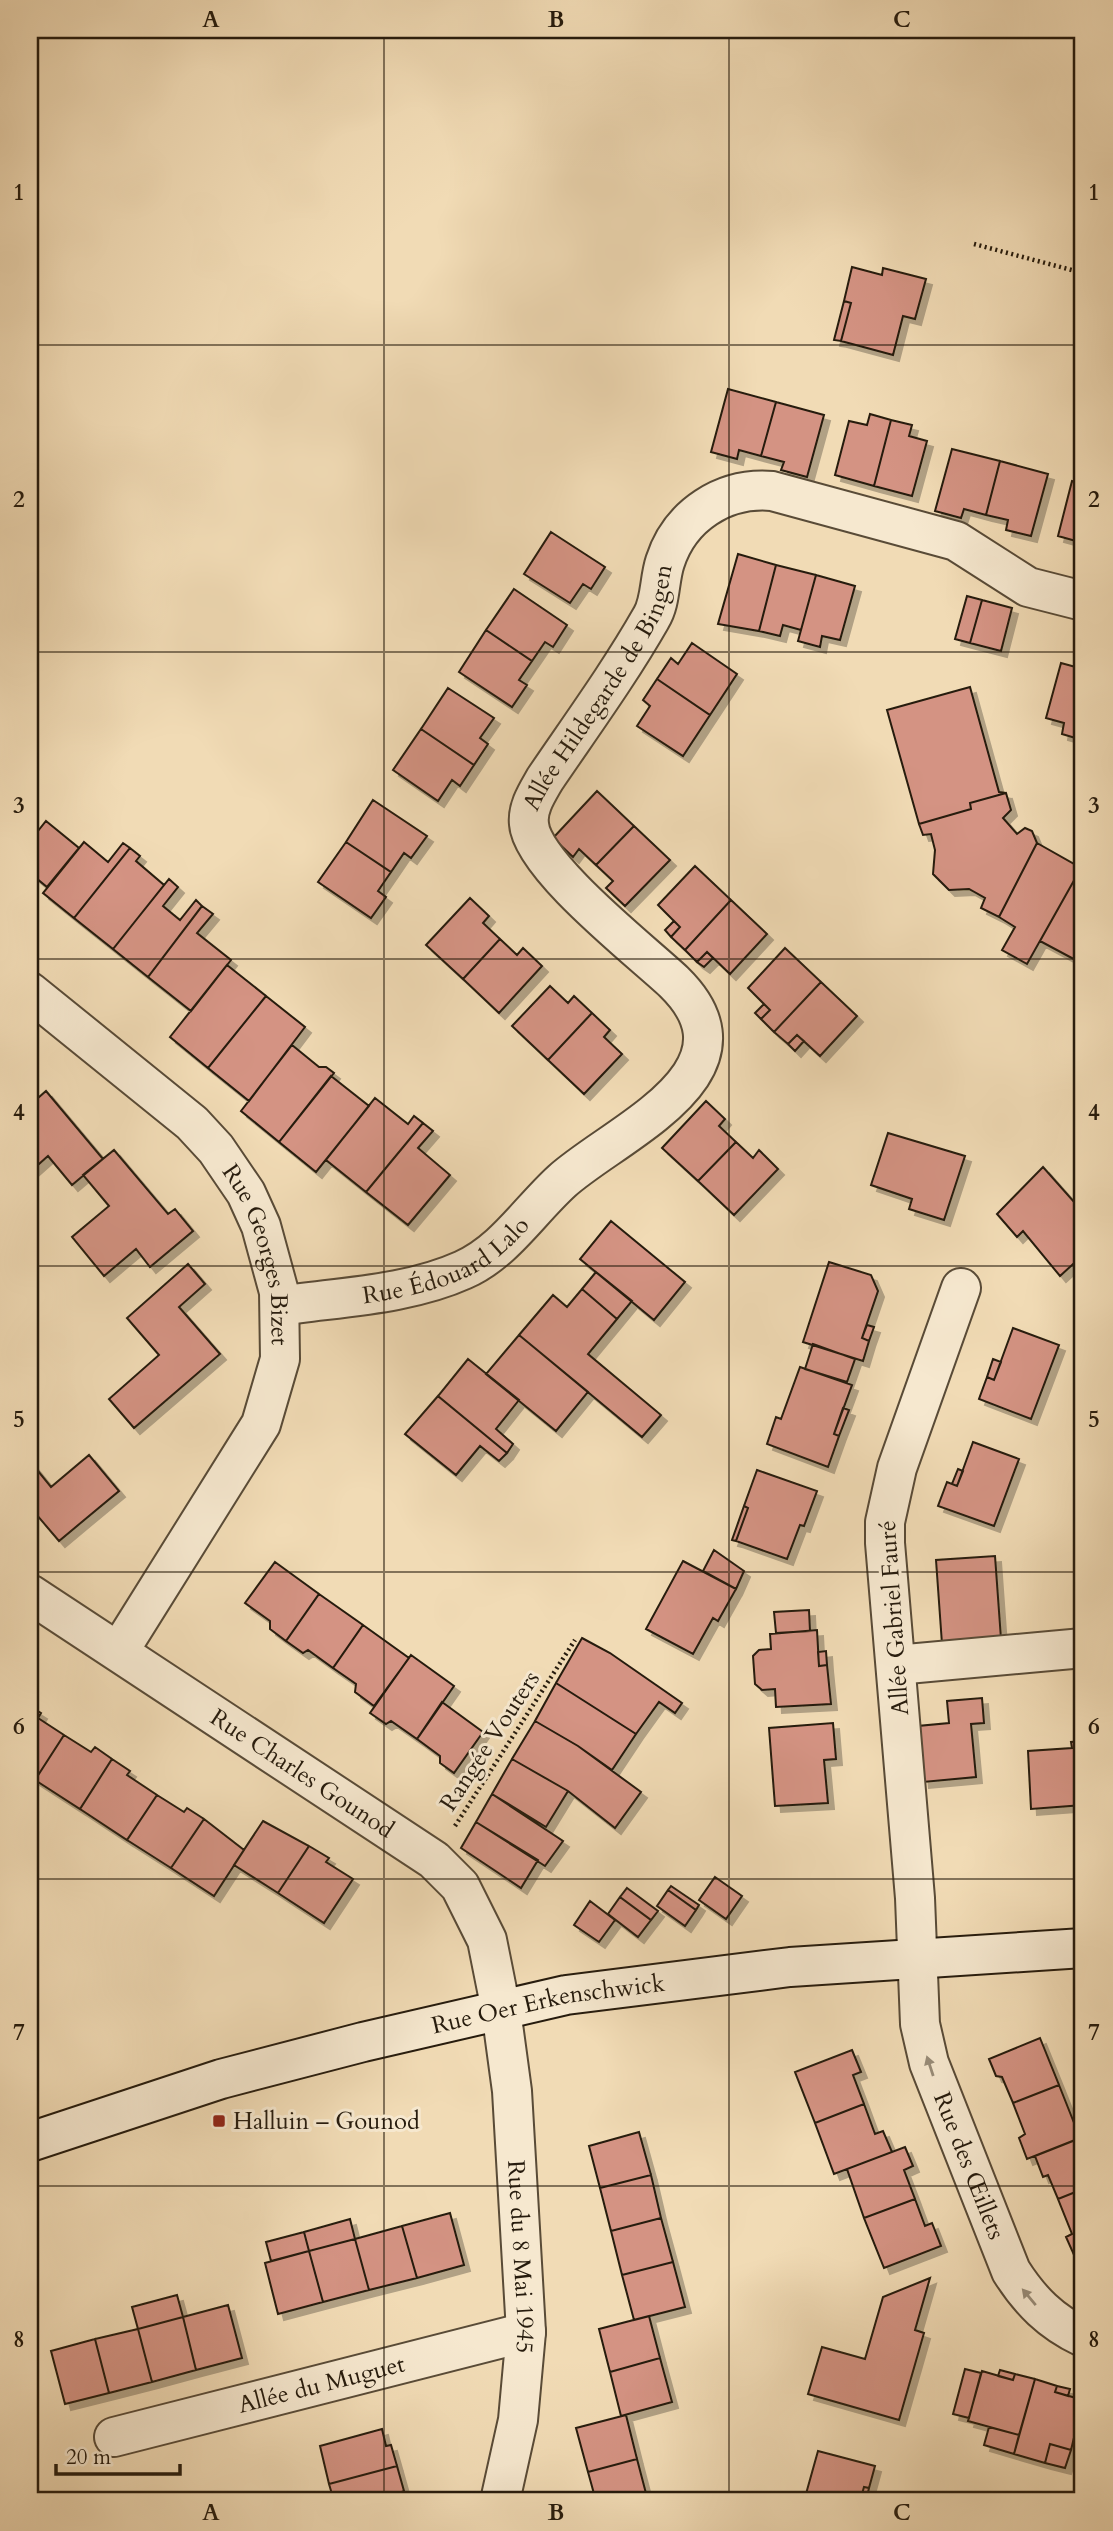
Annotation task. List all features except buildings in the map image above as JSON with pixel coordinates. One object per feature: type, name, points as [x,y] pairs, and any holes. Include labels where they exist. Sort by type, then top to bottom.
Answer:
[{"type":"street","name":"Allée Hildegarde de Bingen","points":[[585,1163],[658,1112],[678,1094],[697,1064],[702,1042],[701,1032],[695,1010],[682,989],[548,863],[534,843],[529,814],[545,779],[654,614],[665,562],[683,527],[717,500],[745,491],[772,491],[956,541],[1017,582],[1083,601]]},
{"type":"street","name":"Rue Georges Bizet","points":[[30,992],[192,1123],[216,1149],[246,1193],[261,1226],[277,1276],[280,1359],[261,1424],[119,1651]]},
{"type":"street","name":"Rue Édouard Lalo","points":[[280,1306],[418,1285],[471,1267],[492,1254],[562,1181],[585,1163]]},
{"type":"street","name":"Allée Gabriel Fauré","points":[[918,1959],[885,1543],[888,1506],[905,1440],[961,1288]]},
{"type":"street","name":"Rue Charles Gounod","points":[[30,1594],[434,1860],[460,1886],[478,1919],[492,1962],[501,2010]]},
{"type":"street","points":[[896,1665],[1083,1648]]},
{"type":"street","name":"Rue Oer Erkenschwick","points":[[30,2142],[221,2078],[566,1995],[683,1978],[1083,1948]]},
{"type":"street","name":"Rue des Œillets","points":[[918,1959],[920,2024],[929,2063],[1011,2271],[1026,2295],[1044,2313],[1083,2337]]},
{"type":"street","name":"Rue du 8 Mai 1945","points":[[500,2501],[518,2420],[526,2332],[512,2091],[501,2010]]},
{"type":"street","name":"Allée du Muguet","points":[[114,2437],[526,2332]]},
{"type":"path","points":[[974,244],[1083,273]]},
{"type":"path","name":"Rangée Vouters","points":[[434,1860],[575,1640]]},
{"type":"place","name":"Halluin – Gounod","points":[[219,2121]]}]
